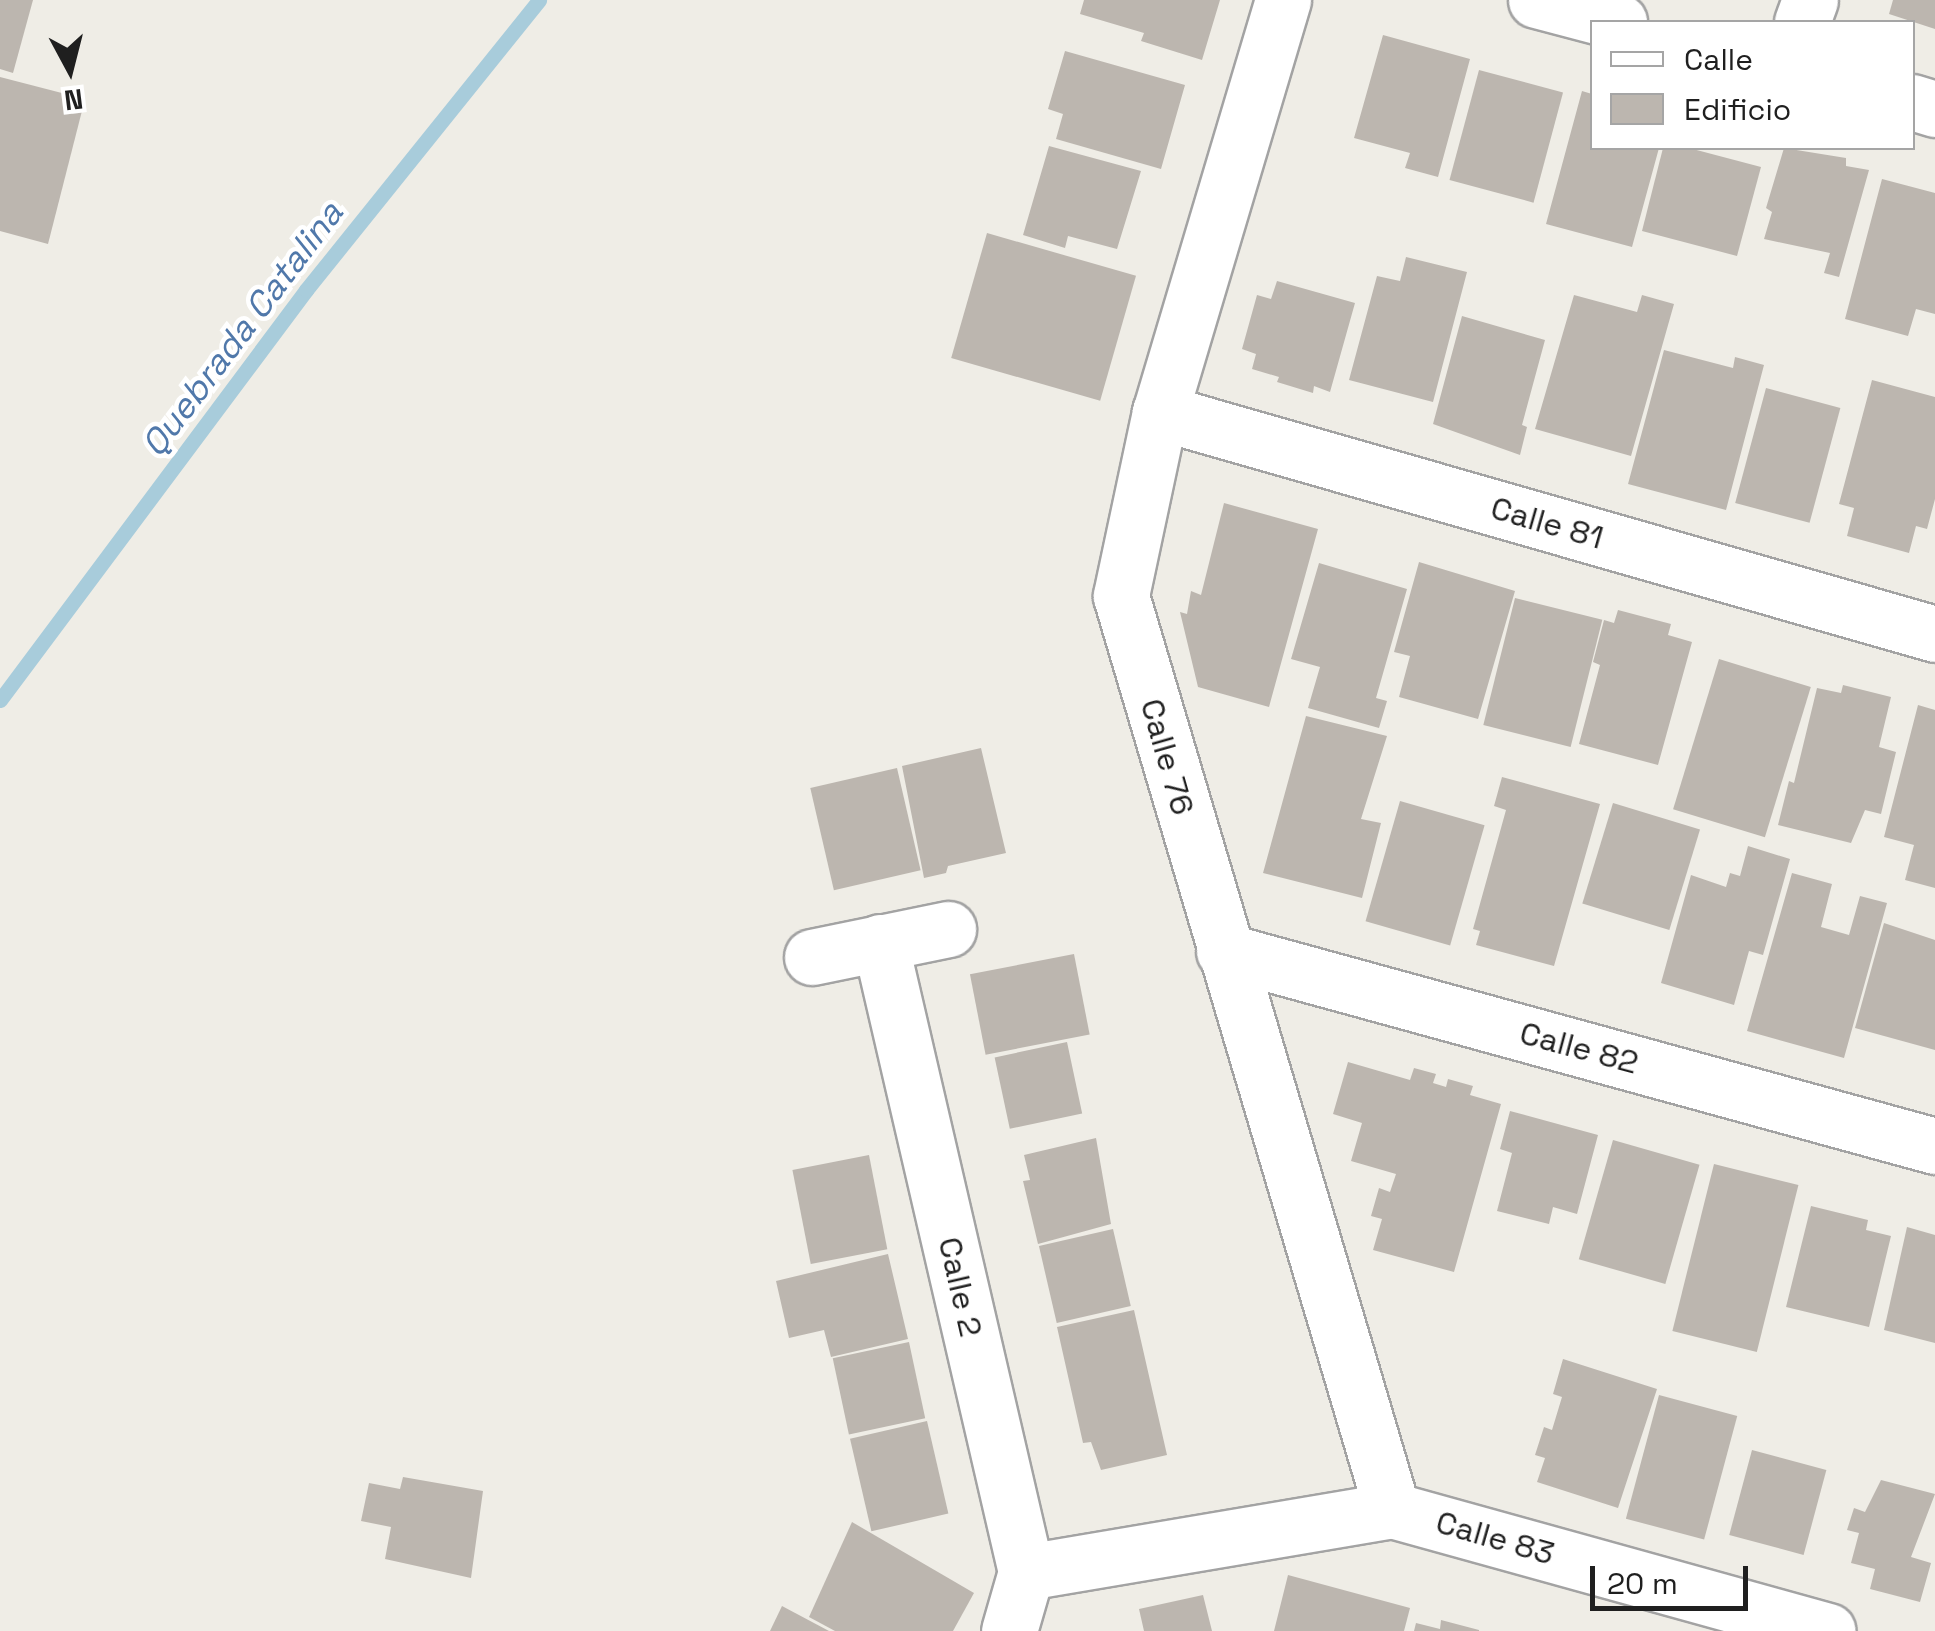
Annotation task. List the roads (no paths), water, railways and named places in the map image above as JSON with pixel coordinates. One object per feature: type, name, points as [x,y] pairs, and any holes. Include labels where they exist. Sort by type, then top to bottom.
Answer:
[{"type":"street","name":"Calle 76","points":[[1282,0],[1160,412],[1121,596],[1392,1510]]},
{"type":"street","points":[[1536,0],[1612,20]]},
{"type":"street","name":"Calle 81","points":[[1160,412],[1935,634]]},
{"type":"street","points":[[812,957],[948,928]]},
{"type":"street","name":"Calle 2","points":[[880,942],[1026,1572],[1009,1631]]},
{"type":"street","name":"Calle 82","points":[[1224,951],[1935,1146]]},
{"type":"street","points":[[1026,1572],[1392,1510]]},
{"type":"street","name":"Calle 83","points":[[1392,1510],[1828,1631]]},
{"type":"waterway","name":"Quebrada Catalina","points":[[0,700],[306,290],[539,0]]}]
